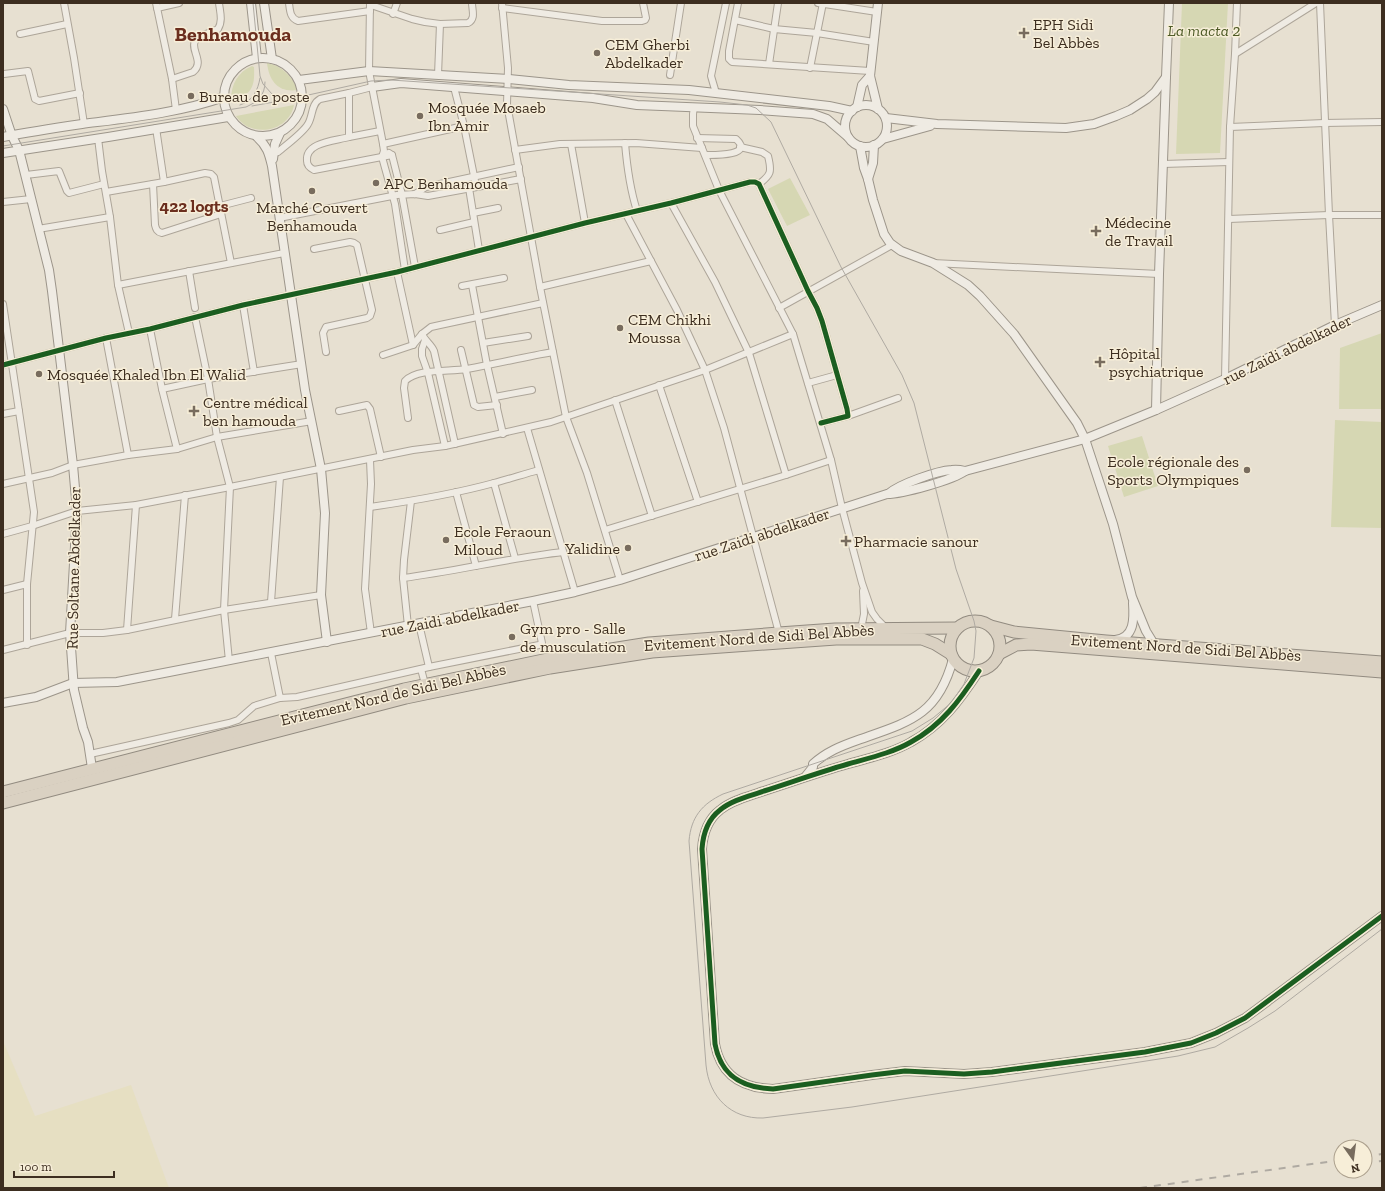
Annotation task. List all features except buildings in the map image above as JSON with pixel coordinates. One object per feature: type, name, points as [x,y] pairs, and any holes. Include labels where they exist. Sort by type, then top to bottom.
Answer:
[{"type":"highway","points":[[974,620],[982,621],[991,626],[999,636],[1000,642],[999,654],[994,662],[979,671],[972,671],[963,668],[952,657],[949,648],[952,634],[956,628],[962,624],[974,620]]},
{"type":"highway","name":"Evitement Nord de Sidi Bel Abbès","points":[[991,626],[1014,632],[1106,641],[1382,662]]},
{"type":"highway","name":"Evitement Nord de Sidi Bel Abbès","points":[[3,792],[425,684],[593,651],[649,643],[780,632],[956,628]]},
{"type":"highway","name":"Evitement Nord de Sidi Bel Abbès","points":[[3,803],[406,698],[505,677],[652,652],[836,639],[922,639],[935,644],[952,657]]},
{"type":"highway","name":"Evitement Nord de Sidi Bel Abbès","points":[[999,654],[1016,645],[1031,644],[1382,672]]},
{"type":"main road","points":[[250,3],[257,58]]},
{"type":"main road","points":[[264,3],[272,59]]},
{"type":"main road","points":[[878,3],[870,74],[878,109]]},
{"type":"main road","points":[[1156,410],[1168,3]]},
{"type":"main road","points":[[257,137],[269,136],[288,129],[299,114],[302,106],[303,97],[299,80],[287,66],[272,59],[257,58],[246,62],[237,68],[230,76],[225,86],[225,109],[228,117],[236,126],[246,133],[257,137],[265,144],[269,152],[272,166],[290,295],[320,469],[326,513],[321,595],[327,642]]},
{"type":"main road","points":[[299,80],[369,71],[509,79],[569,85],[669,89],[854,109],[868,105],[878,109],[886,118],[887,129],[883,139]]},
{"type":"main road","points":[[848,137],[845,130],[847,116],[854,109],[862,85],[870,74]]},
{"type":"main road","points":[[886,118],[937,124],[1066,128],[1094,124],[1116,116],[1142,102],[1155,92],[1166,77]]},
{"type":"main road","points":[[372,87],[401,84],[454,87],[593,98],[637,105],[673,108],[694,107],[813,114],[827,119],[851,141],[865,147],[874,146],[883,139],[911,130],[937,124]]},
{"type":"main road","points":[[3,137],[176,110],[208,103],[224,97]]},
{"type":"main road","name":"Rue Soltane Abdelkader","points":[[3,110],[12,136],[19,150],[50,277],[73,465],[77,511],[70,633],[73,683],[92,768]]},
{"type":"main road","points":[[3,153],[228,117]]},
{"type":"main road","points":[[272,166],[275,144],[280,133]]},
{"type":"main road","points":[[860,146],[864,168],[873,200],[884,234],[892,245],[901,251],[933,263],[968,286],[990,306],[1007,325],[1077,423],[1085,439],[1113,524],[1132,596],[1146,631],[1154,644]]},
{"type":"main road","points":[[868,178],[873,163],[874,146]]},
{"type":"main road","name":"rue Zaidi abdelkader","points":[[3,703],[36,697],[73,683],[117,682],[272,653],[533,601],[620,580],[887,494],[892,490],[932,475],[952,470],[965,471],[1085,439],[1156,410],[1225,379],[1335,325],[1382,305]]},
{"type":"main road","points":[[1106,641],[1122,639],[1131,628],[1134,618],[1132,596]]},
{"type":"main road","points":[[805,777],[813,767],[812,764],[822,756],[843,745],[895,727],[919,715],[938,697],[947,679],[952,657]]},
{"type":"main road","points":[[979,671],[953,708],[938,723],[920,737],[901,747],[805,777],[728,804],[720,809],[705,828],[703,836],[702,868],[716,1051],[719,1059],[735,1080],[761,1089],[773,1089],[872,1074],[905,1071],[964,1074],[992,1072],[1146,1052],[1191,1043],[1222,1031],[1245,1018],[1382,916]]},
{"type":"main road","points":[[822,756],[827,770]]},
{"type":"street","points":[[64,3],[84,124]]},
{"type":"street","points":[[176,110],[172,79],[156,5],[178,3]]},
{"type":"street","points":[[172,79],[196,70],[198,62],[194,45],[195,41],[200,37],[218,29],[220,26],[221,21],[219,3]]},
{"type":"street","points":[[290,3],[291,16],[298,21],[370,6],[412,20],[440,24],[468,23],[473,18],[472,3]]},
{"type":"street","points":[[393,14],[396,3]]},
{"type":"street","points":[[620,580],[587,474],[566,417],[540,288],[507,104],[509,79],[502,6],[602,21],[642,21],[646,18],[643,3]]},
{"type":"street","points":[[670,75],[681,3]]},
{"type":"street","points":[[716,93],[711,76],[726,3]]},
{"type":"street","points":[[738,3],[729,51],[729,59],[732,62],[769,64],[870,74]]},
{"type":"street","points":[[769,64],[778,3]]},
{"type":"street","points":[[810,68],[821,3],[876,12]]},
{"type":"street","points":[[1225,379],[1230,127],[1237,3]]},
{"type":"street","points":[[1235,54],[1316,3]]},
{"type":"street","points":[[1320,3],[1324,123],[1335,325]]},
{"type":"street","points":[[370,6],[369,71],[405,270]]},
{"type":"street","points":[[735,20],[774,29],[817,33],[874,42]]},
{"type":"street","points":[[20,34],[67,24]]},
{"type":"street","points":[[438,75],[440,24]]},
{"type":"street","points":[[4,74],[28,72],[36,99],[39,102],[80,94]]},
{"type":"street","points":[[274,153],[278,152],[299,135],[308,124],[315,101],[372,87]]},
{"type":"street","points":[[454,87],[464,126],[473,176],[473,213],[479,250]]},
{"type":"street","points":[[349,92],[349,137]]},
{"type":"street","points":[[694,107],[693,121],[697,138],[706,155],[719,190],[793,334],[831,460],[862,583],[872,612],[887,629]]},
{"type":"street","points":[[1230,127],[1382,122]]},
{"type":"street","points":[[380,131],[314,146],[306,157],[307,164],[310,169],[314,170],[464,126]]},
{"type":"street","points":[[156,128],[164,182]]},
{"type":"street","points":[[98,138],[110,217],[118,285],[129,333]]},
{"type":"street","points":[[697,138],[736,138],[739,141],[740,147],[734,154],[706,155]]},
{"type":"street","points":[[515,150],[571,144],[625,143],[702,148]]},
{"type":"street","points":[[625,143],[628,178],[631,194],[637,211]]},
{"type":"street","points":[[571,144],[585,223]]},
{"type":"street","points":[[740,147],[762,152],[768,156],[770,174],[768,178],[759,184]]},
{"type":"street","points":[[383,151],[392,155],[402,195],[415,267]]},
{"type":"street","points":[[1163,164],[1229,162]]},
{"type":"street","points":[[415,194],[426,187],[519,167]]},
{"type":"street","points":[[26,175],[60,171],[68,192],[104,184]]},
{"type":"street","points":[[106,192],[211,174],[214,177],[231,263]]},
{"type":"street","points":[[279,218],[402,195],[415,194],[428,196],[521,179]]},
{"type":"street","points":[[3,365],[106,338],[150,329],[243,305],[405,270],[585,223],[671,204],[719,190],[755,182],[759,184],[817,308],[848,416]]},
{"type":"street","points":[[153,184],[155,225],[159,232],[162,233],[222,214]]},
{"type":"street","points":[[220,206],[251,198]]},
{"type":"street","points":[[3,202],[31,199]]},
{"type":"street","points":[[671,204],[715,282],[749,353],[786,475]]},
{"type":"street","points":[[473,213],[498,208]]},
{"type":"street","points":[[626,214],[677,310],[705,370],[724,428],[780,632]]},
{"type":"street","points":[[1229,219],[1329,215],[1382,215]]},
{"type":"street","points":[[38,229],[110,217]]},
{"type":"street","points":[[440,230],[474,222]]},
{"type":"street","points":[[314,249],[350,242],[357,245],[372,310],[372,314],[367,318],[326,327],[323,334],[326,352]]},
{"type":"street","points":[[779,308],[892,245]]},
{"type":"street","points":[[118,285],[284,253]]},
{"type":"street","points":[[540,288],[651,260]]},
{"type":"street","points":[[933,263],[1159,274]]},
{"type":"street","points":[[189,271],[195,308]]},
{"type":"street","points":[[396,272],[413,345]]},
{"type":"street","points":[[462,286],[504,278]]},
{"type":"street","points":[[472,285],[487,365],[503,434]]},
{"type":"street","points":[[383,355],[413,345],[424,337],[431,327],[543,303]]},
{"type":"street","points":[[3,304],[34,512],[27,584],[27,645]]},
{"type":"street","points":[[243,305],[254,372]]},
{"type":"street","points":[[195,317],[208,379],[217,437],[230,488],[224,610],[229,661]]},
{"type":"street","points":[[150,329],[162,389],[177,449]]},
{"type":"street","points":[[3,534],[77,511],[136,505],[230,488],[280,476],[370,460],[413,450],[455,444],[527,428],[566,417],[705,370],[793,334]]},
{"type":"street","points":[[483,343],[528,336]]},
{"type":"street","points":[[424,337],[432,346],[455,444]]},
{"type":"street","points":[[424,337],[422,351],[444,446]]},
{"type":"street","points":[[106,338],[128,455]]},
{"type":"street","points":[[461,350],[475,407],[478,408],[497,405]]},
{"type":"street","points":[[408,418],[404,381],[410,376],[438,370],[465,369],[553,352]]},
{"type":"street","points":[[162,389],[208,379],[302,364]]},
{"type":"street","points":[[808,383],[837,375]]},
{"type":"street","points":[[659,385],[698,502]]},
{"type":"street","points":[[495,397],[532,390]]},
{"type":"street","points":[[821,424],[898,398]]},
{"type":"street","points":[[615,400],[652,516]]},
{"type":"street","points":[[339,411],[367,405],[370,409],[381,457]]},
{"type":"street","points":[[3,414],[19,411]]},
{"type":"street","points":[[3,484],[52,473],[73,465],[128,455],[177,449],[217,437],[312,421]]},
{"type":"street","points":[[527,428],[575,592]]},
{"type":"street","points":[[370,460],[370,506],[365,589],[371,634]]},
{"type":"street","points":[[605,530],[740,490],[831,460]]},
{"type":"street","points":[[370,506],[411,501],[456,492],[539,470]]},
{"type":"street","points":[[272,602],[280,476]]},
{"type":"street","points":[[494,483],[516,558]]},
{"type":"street","points":[[456,492],[476,566]]},
{"type":"street","points":[[175,619],[185,495]]},
{"type":"street","points":[[408,626],[403,578],[411,501]]},
{"type":"street","points":[[127,630],[136,505]]},
{"type":"street","points":[[403,578],[516,558],[563,552]]},
{"type":"street","points":[[861,629],[864,614],[862,583]]},
{"type":"street","points":[[3,590],[27,584]]},
{"type":"street","points":[[3,650],[70,633],[104,633],[127,630],[224,610],[321,595]]},
{"type":"street","points":[[90,754],[228,723],[238,720],[254,706],[280,698],[297,697],[429,667],[539,645],[542,643],[533,601]]},
{"type":"street","points":[[419,624],[429,667]]},
{"type":"street","points":[[272,653],[280,698]]},
{"type":"street","points":[[421,669],[425,684]]},
{"type":"shaded area","points":[[3,1041],[35,1116],[131,1085],[169,1188],[3,1188]]},
{"type":"green space","name":"La macta 2","points":[[1182,3],[1228,3],[1220,153],[1176,154]]},
{"type":"green space","points":[[267,63],[273,64],[286,72],[298,90],[285,90],[280,88],[272,80]]},
{"type":"green space","points":[[252,66],[254,67],[254,80],[251,89],[244,96],[231,100],[232,89],[236,79],[239,75]]},
{"type":"green space","points":[[294,105],[291,114],[285,121],[269,129],[260,130],[251,128],[236,116]]},
{"type":"green space","points":[[790,178],[810,215],[787,226],[768,189]]},
{"type":"green space","points":[[1382,333],[1382,409],[1339,409],[1340,348]]},
{"type":"green space","points":[[1335,420],[1382,422],[1382,528],[1331,527]]},
{"type":"green space","points":[[1142,436],[1158,486],[1124,497],[1108,446]]},
{"type":"tram line","points":[[253,3],[260,76],[263,84],[272,94],[286,100],[371,81],[391,80],[720,102],[747,105],[756,108],[771,122],[841,267],[902,375],[914,403],[956,569],[974,621],[976,631],[974,658],[964,684],[951,703],[933,718],[912,731],[723,794],[709,802],[695,818],[690,832],[689,841],[706,1065],[708,1077],[712,1087],[724,1104],[741,1115],[763,1118],[852,1107],[1178,1056],[1215,1047],[1275,1011],[1382,929]]},
{"type":"tram line","points":[[240,105],[252,98],[258,87],[260,78]]},
{"type":"tram line","points":[[3,146],[246,107],[260,98],[264,91],[265,82]]},
{"type":"tram line","points":[[252,106],[285,100]]},
{"type":"railway","points":[[1373,1156],[1382,1154]]},
{"type":"railway","points":[[1140,1188],[1333,1161]]},
{"type":"railway","points":[[1373,1162],[1382,1161]]},
{"type":"cycle path","points":[[3,365],[106,338],[150,329],[243,305],[397,272],[585,223],[755,182],[759,184],[817,308],[847,409],[848,416],[821,423]]},
{"type":"cycle path","points":[[979,671],[950,711],[932,728],[911,742],[888,752],[827,770],[736,801],[720,810],[712,818],[706,828],[702,849],[715,1044],[722,1064],[728,1072],[743,1083],[773,1089],[905,1071],[964,1074],[992,1072],[1145,1052],[1191,1043],[1216,1033],[1245,1018],[1382,916]]},
{"type":"place","name":"EPH Sidi Bel Abbès","points":[[1024,33]]},
{"type":"place","name":"CEM Gherbi Abdelkader","points":[[597,53]]},
{"type":"place","name":"Bureau de poste","points":[[191,96]]},
{"type":"place","name":"Mosquée Mosaeb Ibn Amir","points":[[420,116]]},
{"type":"place","name":"APC Benhamouda","points":[[376,183]]},
{"type":"place","name":"Marché Couvert Benhamouda","points":[[312,191]]},
{"type":"place","name":"Médecine de Travail","points":[[1096,231]]},
{"type":"place","name":"CEM Chikhi Moussa","points":[[620,328]]},
{"type":"place","name":"Hôpital psychiatrique","points":[[1100,362]]},
{"type":"place","name":"Mosquée Khaled Ibn El Walid","points":[[39,374]]},
{"type":"place","name":"Centre médical ben hamouda","points":[[194,411]]},
{"type":"place","name":"Ecole régionale des Sports Olympiques","points":[[1247,470]]},
{"type":"place","name":"Ecole Feraoun Miloud","points":[[446,540]]},
{"type":"place","name":"Pharmacie sanour","points":[[846,541]]},
{"type":"place","name":"Yalidine","points":[[628,548]]},
{"type":"place","name":"Gym pro - Salle de musculation","points":[[512,637]]},
{"type":"district","name":"Benhamouda","points":[[233,34]]},
{"type":"district","name":"422 logts","points":[[194,206]]}]
